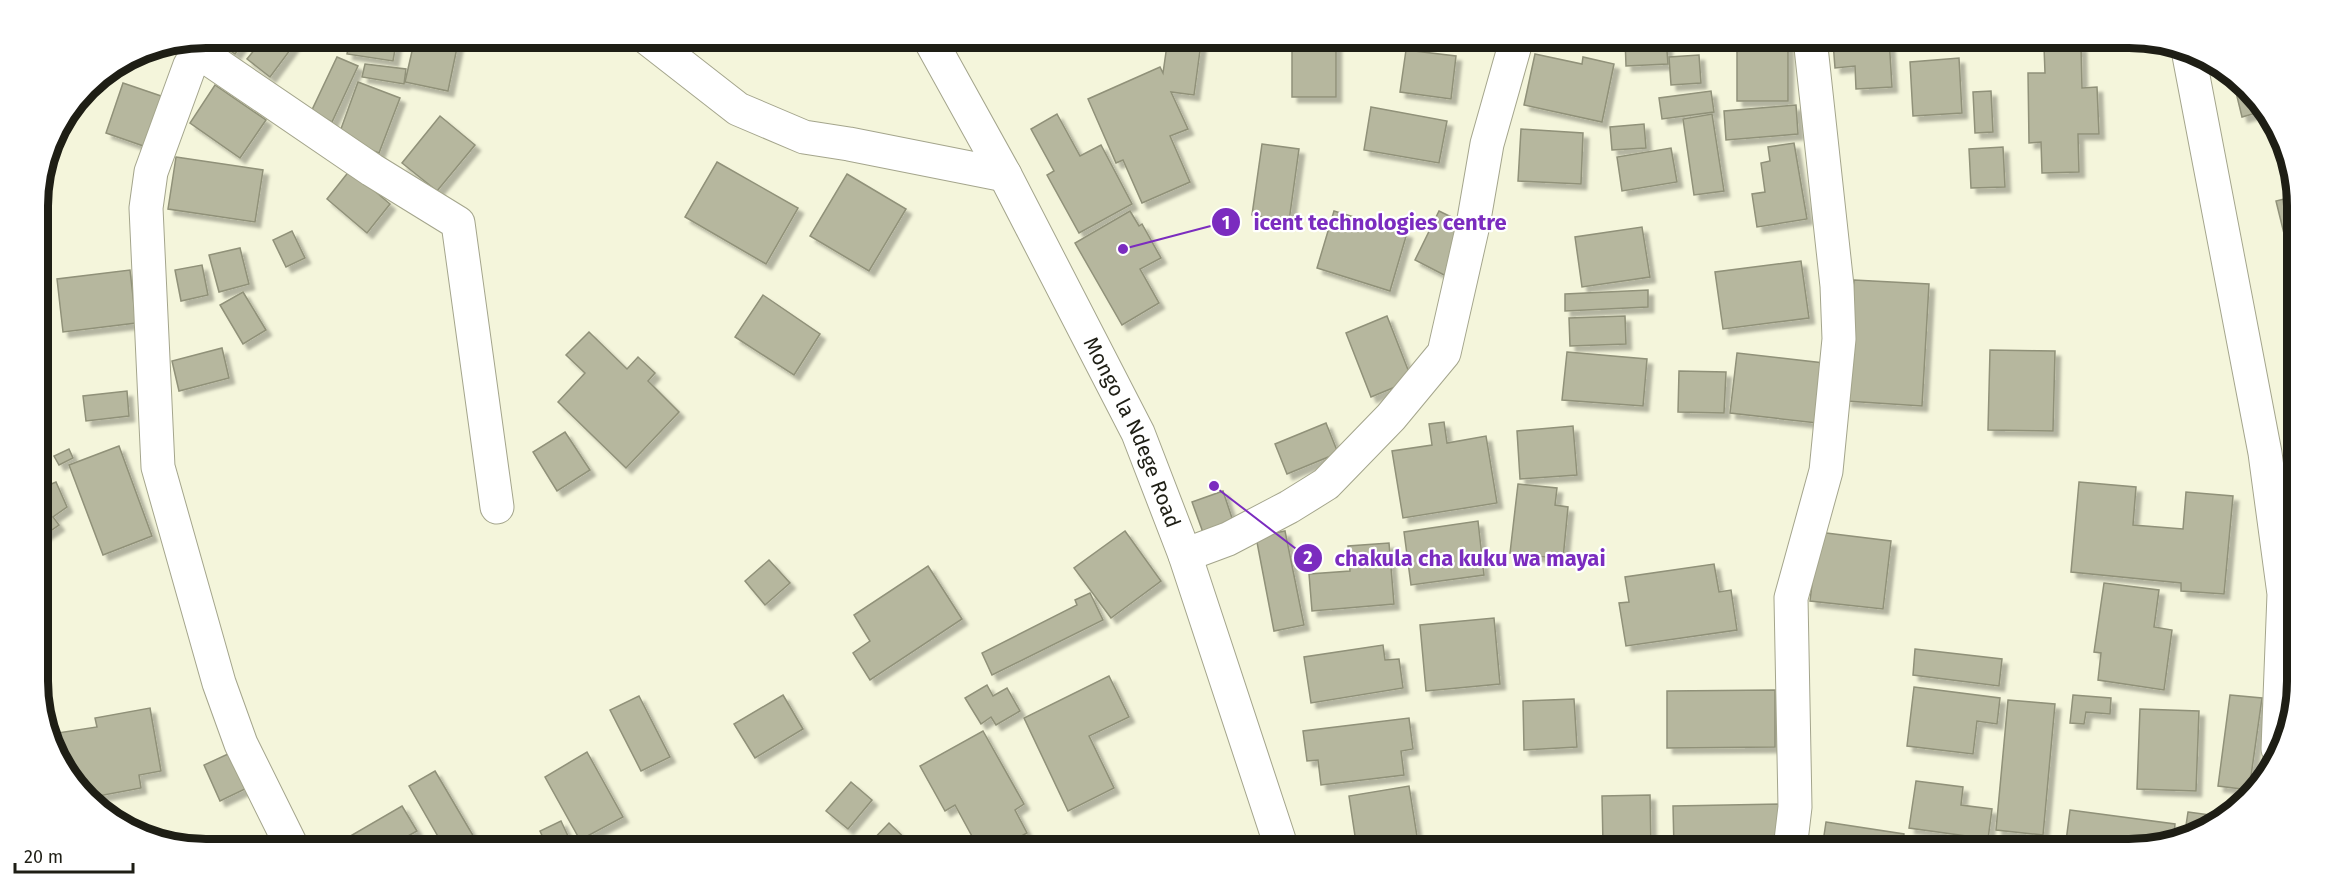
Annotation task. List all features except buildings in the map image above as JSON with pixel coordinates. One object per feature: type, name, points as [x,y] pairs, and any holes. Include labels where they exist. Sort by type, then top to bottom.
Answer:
[{"type":"street","points":[[660,48],[738,109],[804,137],[1005,175]]},
{"type":"street","name":"Mongo la Ndege Road","points":[[935,48],[1005,175],[1138,433],[1185,555],[1279,839]]},
{"type":"street","points":[[1185,555],[1228,539],[1289,507],[1326,484],[1391,417],[1444,352],[1473,225],[1487,144],[1514,48]]},
{"type":"street","points":[[1791,839],[1795,807],[1791,598],[1826,471],[1839,339],[1837,286],[1811,48]]},
{"type":"street","points":[[288,839],[241,744],[219,683],[158,467],[146,208],[151,172],[189,65],[199,58],[209,59],[372,170],[458,223],[498,507]]},
{"type":"street","points":[[2190,60],[2265,453],[2284,594],[2279,733]]},
{"type":"place","name":"icent technologies centre","points":[[1123,249]]},
{"type":"place","name":"chakula cha kuku wa mayai","points":[[1214,486]]}]
